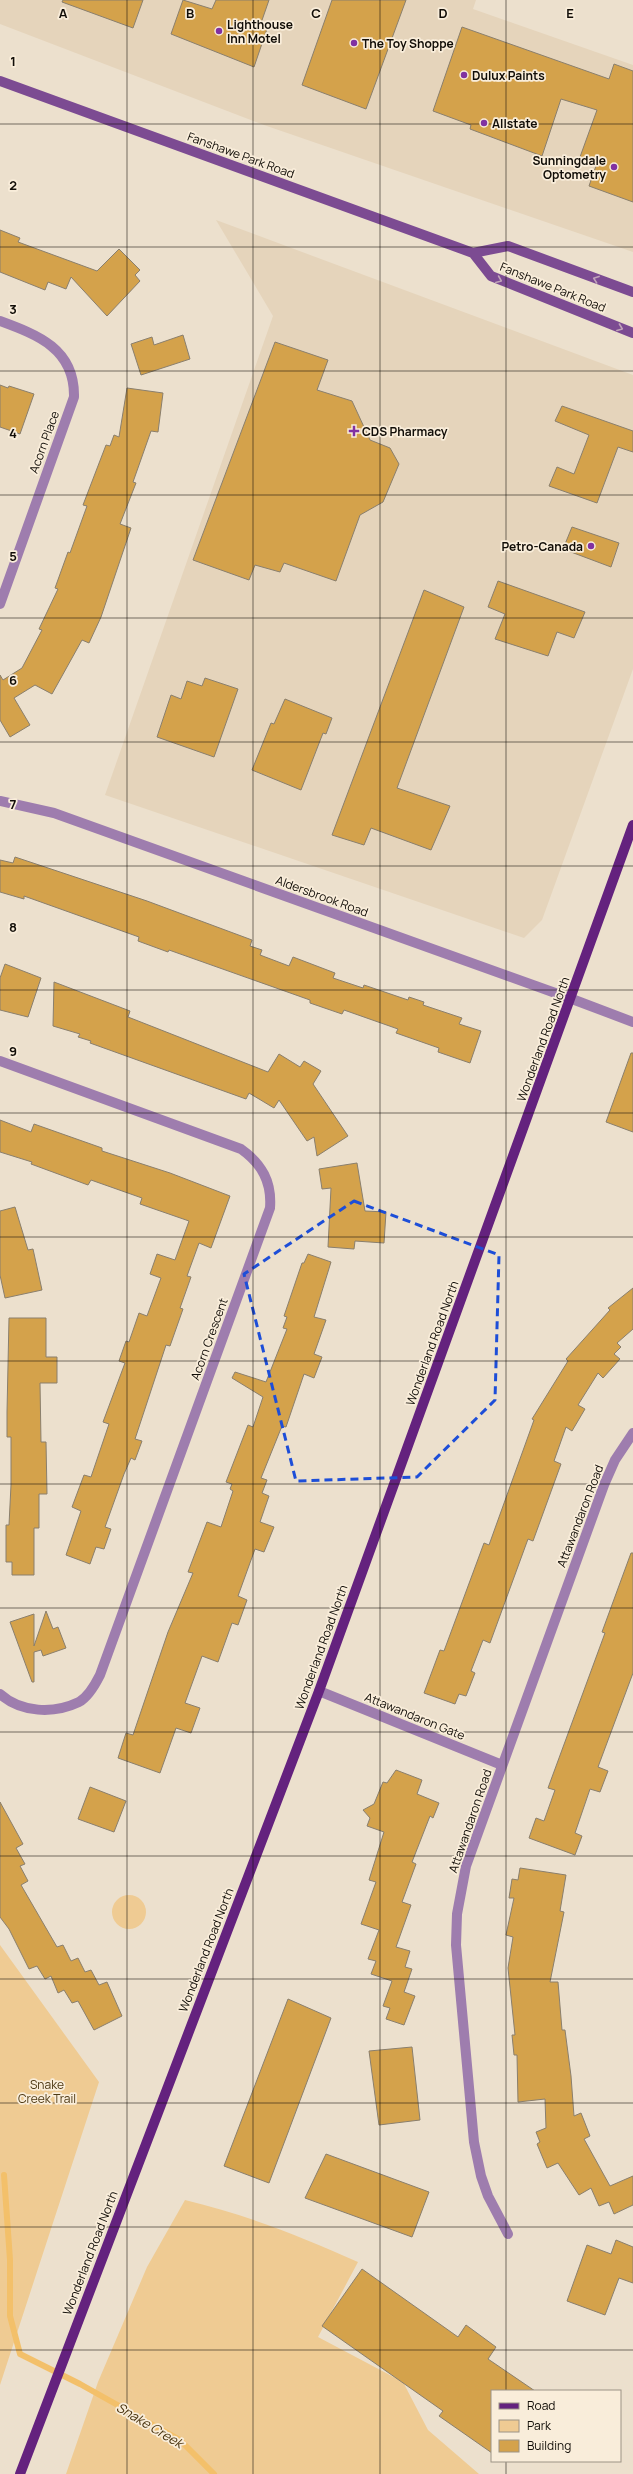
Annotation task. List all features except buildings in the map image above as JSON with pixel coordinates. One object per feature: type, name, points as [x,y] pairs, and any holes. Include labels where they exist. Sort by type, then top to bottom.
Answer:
[{"type":"main road","name":"Fanshawe Park Road","points":[[0,81],[473,253],[508,246],[633,292]]},
{"type":"main road","name":"Fanshawe Park Road","points":[[473,253],[491,276],[633,333]]},
{"type":"main road","name":"Wonderland Road North","points":[[20,2474],[319,1691],[572,999],[633,825]]},
{"type":"street","name":"Acorn Place","points":[[0,322],[35,334],[55,347],[66,364],[74,386],[74,397],[0,604]]},
{"type":"street","name":"Aldersbrook Road","points":[[0,801],[54,813],[633,1022]]},
{"type":"street","name":"Acorn Crescent","points":[[0,1061],[241,1149],[260,1167],[271,1193],[270,1208],[100,1675],[94,1687],[80,1701],[54,1710],[23,1708],[0,1694]]},
{"type":"street","name":"Attawandaron Road","points":[[508,2234],[488,2196],[481,2176],[474,2142],[456,1945],[457,1914],[466,1866],[604,1485],[615,1460],[633,1433]]},
{"type":"street","name":"Attawandaron Gate","points":[[319,1691],[502,1765]]},
{"type":"highlighted area","points":[[354,1201],[499,1255],[495,1400],[417,1477],[296,1481],[244,1274]]},
{"type":"shaded area","points":[[0,0],[476,0],[473,9],[633,65],[633,252],[264,125],[0,24]]},
{"type":"shaded area","points":[[216,220],[633,375],[633,669],[542,920],[524,938],[105,795],[273,316]]},
{"type":"green space","points":[[129,1895],[135,1896],[141,1900],[145,1906],[145,1918],[141,1924],[135,1928],[129,1929],[123,1928],[117,1924],[113,1918],[112,1912],[113,1906],[117,1900],[123,1896]]},
{"type":"green space","name":"Snake Creek Trail","points":[[0,1945],[99,2082],[0,2385]]},
{"type":"green space","points":[[185,2200],[252,2219],[315,2243],[358,2262],[318,2337],[403,2382],[428,2430],[479,2474],[66,2474],[98,2382],[147,2267]]},
{"type":"waterway","name":"Snake Creek","points":[[4,2175],[10,2260],[10,2316],[20,2354],[80,2384],[180,2440],[214,2474]]},
{"type":"place","name":"Lighthouse Inn Motel","points":[[219,31]]},
{"type":"place","name":"The Toy Shoppe","points":[[354,43]]},
{"type":"place","name":"Dulux Paints","points":[[464,75]]},
{"type":"place","name":"Allstate","points":[[484,123]]},
{"type":"place","name":"Sunningdale Optometry","points":[[614,167]]},
{"type":"place","name":"CDS Pharmacy","points":[[354,431]]},
{"type":"place","name":"Petro-Canada","points":[[591,546]]}]
